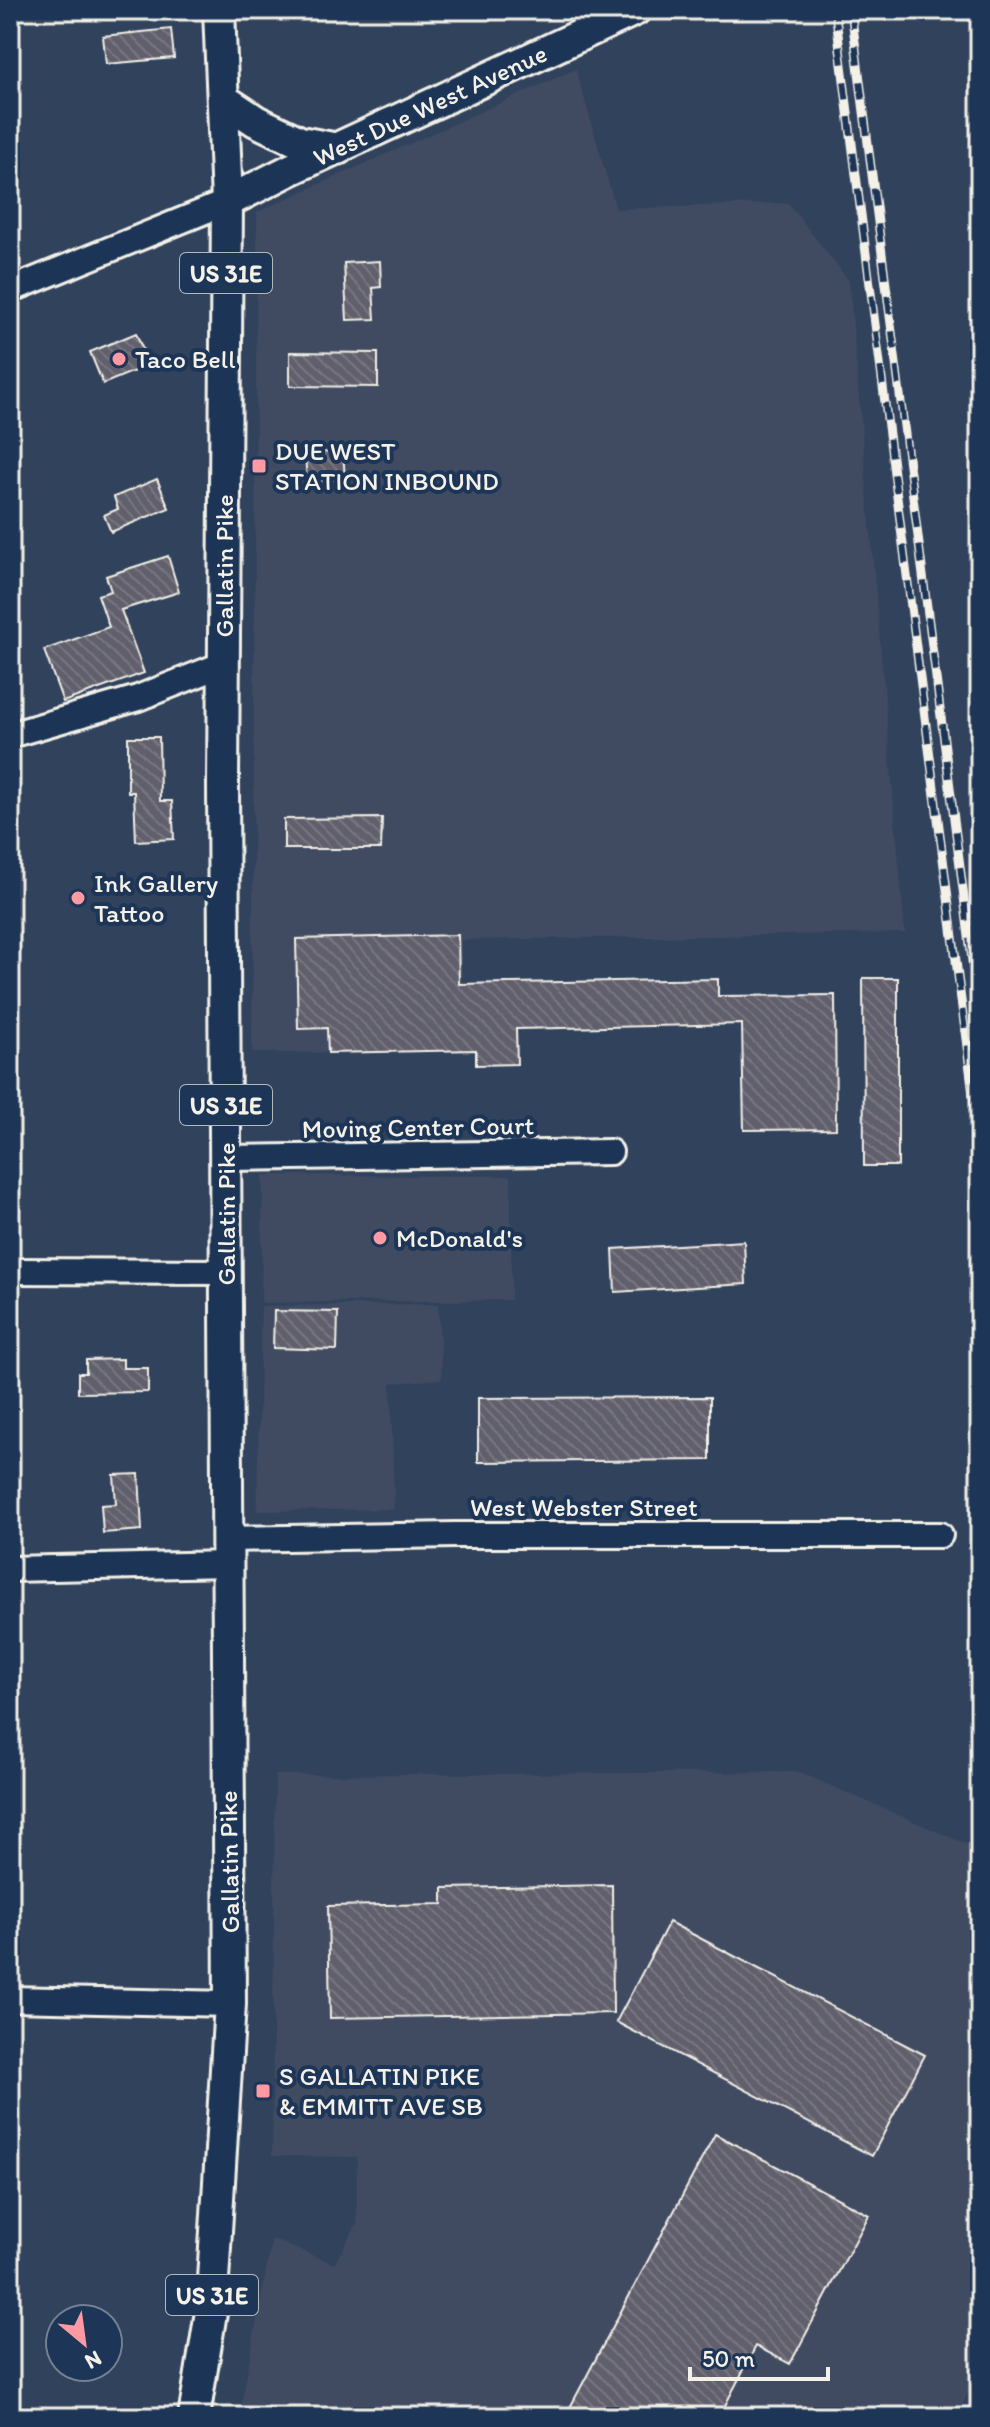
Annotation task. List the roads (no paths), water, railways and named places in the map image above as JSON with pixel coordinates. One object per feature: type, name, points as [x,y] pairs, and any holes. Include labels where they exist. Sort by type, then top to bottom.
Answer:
[{"type":"main road","name":"Gallatin Pike","points":[[194,2417],[211,2312],[230,2004],[224,664],[227,202],[219,10]]},
{"type":"main road","name":"West Due West Avenue","points":[[227,202],[635,10]]},
{"type":"main road","points":[[223,99],[256,121],[300,142],[338,149]]},
{"type":"street","points":[[10,290],[227,202]]},
{"type":"street","points":[[10,735],[138,698],[224,664]]},
{"type":"street","name":"Moving Center Court","points":[[226,1158],[610,1152]]},
{"type":"street","points":[[10,1271],[226,1272]]},
{"type":"street","name":"West Webster Street","points":[[10,1569],[455,1535],[940,1535]]},
{"type":"street","points":[[10,1999],[230,2004]]},
{"type":"railway","points":[[835,10],[980,1149]]},
{"type":"railway","points":[[851,10],[980,1023]]},
{"type":"place","name":"Taco Bell","points":[[119,359]]},
{"type":"place","name":"DUE WEST STATION INBOUND","points":[[259,466]]},
{"type":"place","name":"Ink Gallery Tattoo","points":[[78,898]]},
{"type":"place","name":"McDonald's","points":[[380,1238]]},
{"type":"place","name":"S GALLATIN PIKE & EMMITT AVE SB","points":[[263,2091]]}]
